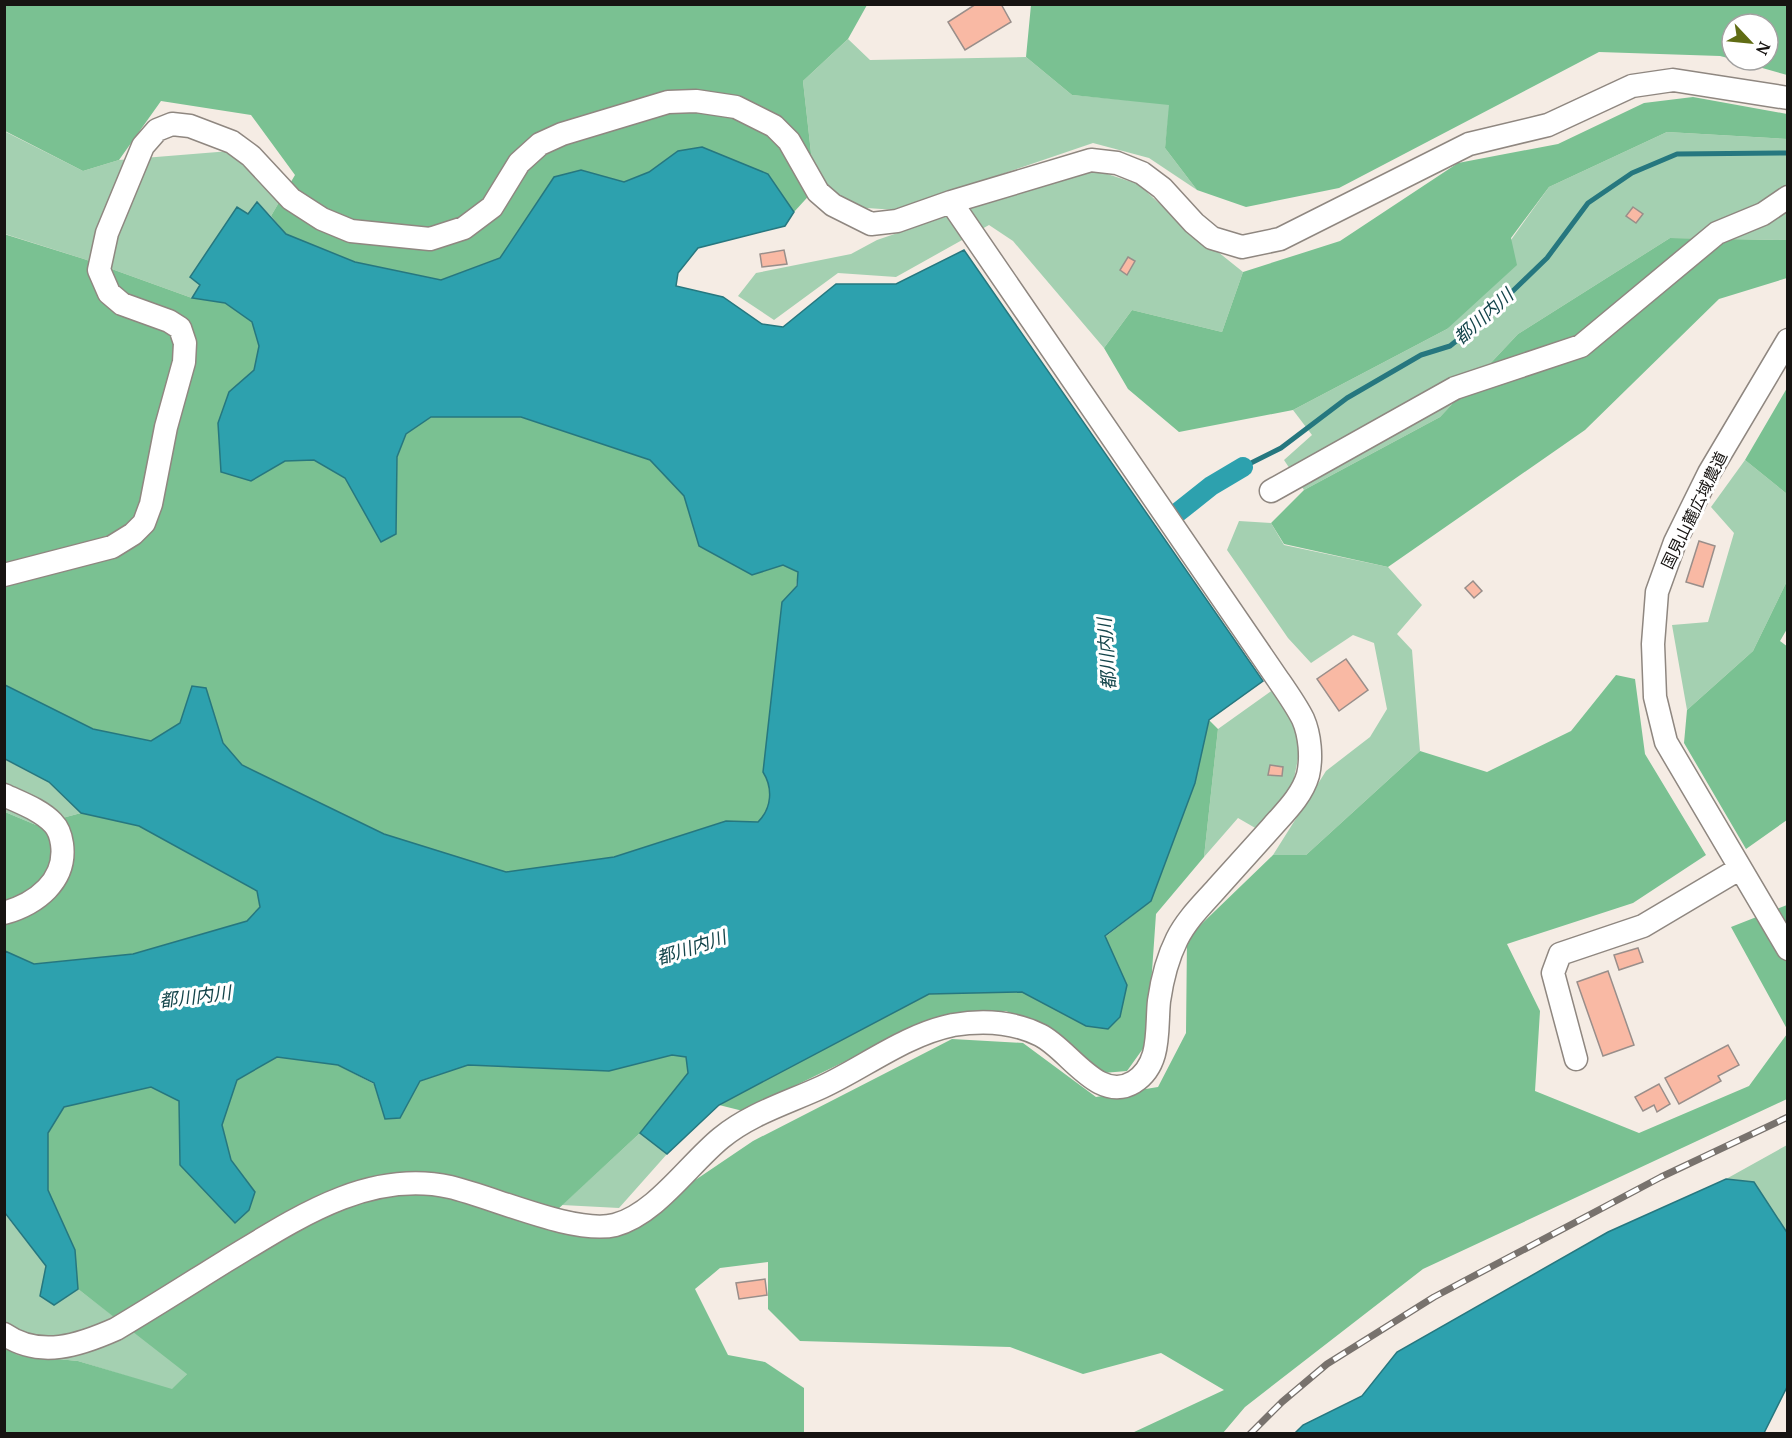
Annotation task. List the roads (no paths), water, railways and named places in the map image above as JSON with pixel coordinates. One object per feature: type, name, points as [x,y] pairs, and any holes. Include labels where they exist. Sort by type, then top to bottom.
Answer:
[{"type":"street","points":[[4,575],[112,547],[133,534],[144,523],[151,504],[166,427],[184,362],[185,343],[180,328],[169,321],[122,304],[109,293],[99,270],[107,233],[142,146],[157,130],[172,124],[190,126],[232,142],[251,156],[291,199],[322,219],[351,231],[430,239],[464,228],[492,207],[519,164],[540,144],[562,134],[668,102],[696,100],[736,107],[774,126],[789,141],[818,192],[833,205],[872,224],[897,221],[951,202],[1091,160],[1117,163],[1142,173],[1162,188],[1194,224],[1212,238],[1242,247],[1280,239],[1469,144],[1548,125],[1632,86],[1673,80],[1788,98]]},
{"type":"street","points":[[1271,491],[1455,388],[1581,346],[1717,233],[1763,214],[1788,197]]},
{"type":"street","points":[[4,1334],[32,1347],[60,1348],[92,1340],[116,1329],[290,1222],[333,1200],[364,1190],[395,1184],[450,1187],[564,1222],[594,1227],[616,1224],[641,1211],[662,1196],[721,1138],[749,1119],[823,1087],[913,1038],[952,1026],[994,1021],[1017,1026],[1042,1036],[1063,1050],[1086,1074],[1102,1085],[1121,1088],[1136,1080],[1147,1070],[1156,1047],[1160,999],[1170,955],[1178,936],[1193,915],[1295,801],[1308,774],[1310,745],[1304,721],[1277,678],[951,202]]},
{"type":"street","name":"国見山麓広域農道","points":[[1788,340],[1708,474],[1675,542],[1657,592],[1653,644],[1655,686],[1666,742],[1788,949]]},
{"type":"street","points":[[4,795],[34,809],[54,823],[61,836],[63,854],[59,873],[51,886],[36,900],[4,913]]},
{"type":"street","points":[[1576,1059],[1553,973],[1560,954],[1642,926],[1739,869]]},
{"type":"water","points":[[702,147],[768,174],[794,212],[785,226],[698,248],[678,273],[676,286],[723,297],[762,324],[783,327],[836,284],[896,284],[964,250],[1263,681],[1209,720],[1195,783],[1151,901],[1105,936],[1127,985],[1120,1017],[1108,1029],[1086,1026],[1022,992],[929,994],[719,1105],[667,1154],[640,1133],[688,1073],[686,1057],[672,1055],[609,1071],[468,1065],[420,1081],[400,1118],[385,1119],[374,1083],[338,1065],[277,1057],[237,1080],[222,1125],[231,1160],[255,1192],[249,1210],[235,1223],[180,1165],[179,1101],[151,1087],[64,1107],[48,1133],[48,1190],[75,1250],[78,1289],[54,1305],[40,1296],[46,1266],[5,1213],[5,951],[34,964],[133,954],[247,921],[260,907],[257,891],[139,826],[81,813],[49,782],[5,759],[5,685],[93,729],[151,741],[180,723],[192,686],[206,688],[223,743],[242,765],[384,834],[506,872],[614,857],[726,821],[758,822],[766,811],[770,798],[770,791],[763,772],[782,602],[797,586],[798,572],[783,565],[752,575],[699,546],[684,496],[650,460],[521,417],[431,417],[406,434],[397,457],[396,534],[381,542],[345,478],[314,460],[285,461],[251,481],[221,472],[218,423],[229,392],[254,370],[259,346],[252,322],[225,303],[192,298],[200,285],[190,277],[237,207],[248,214],[257,202],[286,234],[355,262],[441,280],[500,258],[554,177],[581,170],[624,182],[649,172],[678,151]]},
{"type":"water","points":[[1726,1179],[1754,1182],[1788,1234],[1787,1387],[1764,1433],[1295,1433],[1303,1425],[1362,1396],[1397,1352],[1608,1232]]},
{"type":"waterway","name":"都川内川","points":[[1243,467],[1281,448],[1347,398],[1421,355],[1450,346],[1486,317],[1547,258],[1588,203],[1632,173],[1677,154],[1788,153]]},
{"type":"waterway","name":"都川内川","points":[[1177,513],[1211,486],[1243,467]]},
{"type":"railway","points":[[1250,1434],[1282,1402],[1327,1364],[1434,1297],[1661,1177],[1788,1117]]}]
